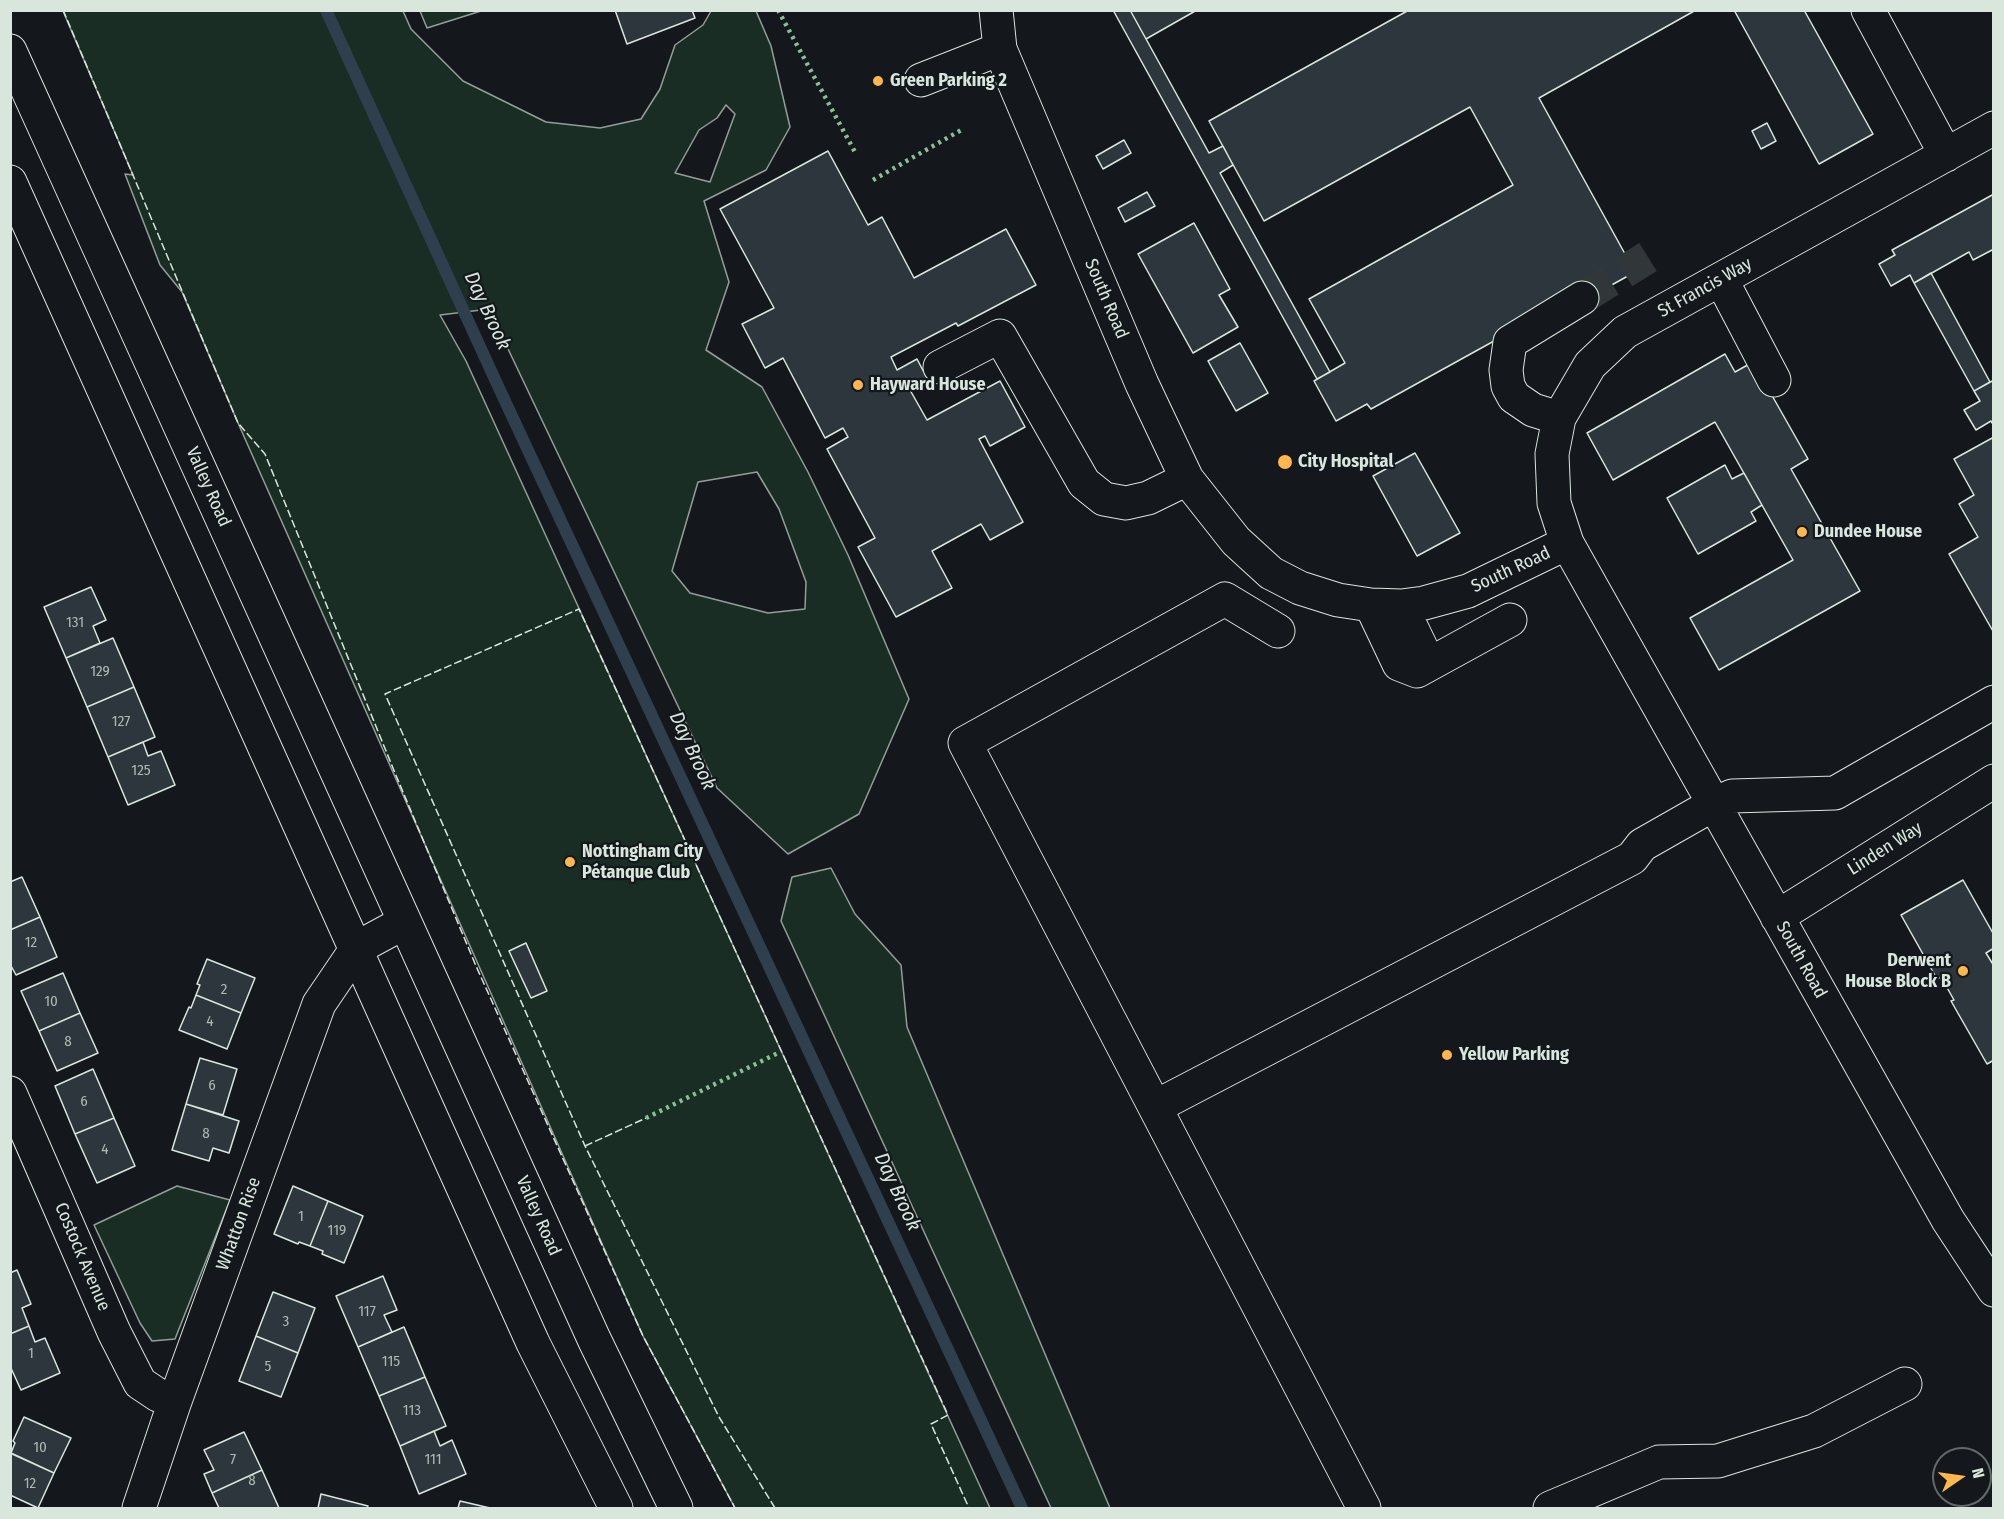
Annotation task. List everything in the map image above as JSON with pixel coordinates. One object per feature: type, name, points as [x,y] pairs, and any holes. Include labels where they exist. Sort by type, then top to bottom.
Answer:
[{"type":"main road","name":"South Road","points":[[996,10],[1000,49],[1142,384],[1187,479],[1236,541],[1271,573],[1300,588],[1338,600],[1386,605],[1424,603],[1468,591],[1567,543],[1948,1220],[1994,1290]]},
{"type":"main road","points":[[1868,10],[1946,154]]},
{"type":"main road","points":[[921,80],[1000,49]]},
{"type":"main road","name":"Valley Road","points":[[10,51],[594,1339],[676,1509]]},
{"type":"main road","name":"St Francis Way","points":[[1567,543],[1554,503],[1552,454],[1559,418],[1590,365],[1625,332],[1994,128]]},
{"type":"main road","points":[[10,182],[533,1343],[616,1509]]},
{"type":"main road","points":[[1721,279],[1774,380]]},
{"type":"main road","points":[[1559,418],[1533,410],[1514,397],[1508,386],[1506,370],[1510,342],[1582,298]]},
{"type":"main road","points":[[940,367],[1000,336],[1084,483],[1104,499],[1126,502],[1148,498],[1187,479]]},
{"type":"main road","points":[[1278,631],[1225,599],[965,742],[1364,1509]]},
{"type":"main road","points":[[1386,605],[1429,664],[1510,620]]},
{"type":"main road","points":[[1155,1107],[1632,858],[1642,845],[1719,813],[1732,796],[1835,793],[1994,702]]},
{"type":"main road","name":"Linden Way","points":[[1777,917],[1994,781]]},
{"type":"main road","points":[[357,948],[405,922]]},
{"type":"main road","name":"Whatton Rise","points":[[139,1509],[175,1401],[319,1004],[357,948]]},
{"type":"main road","name":"Costock Avenue","points":[[10,1093],[114,1332],[140,1383],[158,1395],[175,1401]]},
{"type":"main road","points":[[1550,1509],[1659,1462],[1718,1461],[1814,1431],[1905,1384]]},
{"type":"green space","points":[[63,11],[403,11],[411,29],[463,81],[546,122],[600,128],[641,119],[660,89],[675,45],[703,25],[711,11],[756,11],[771,46],[790,127],[766,170],[704,201],[729,282],[706,350],[762,387],[808,472],[848,555],[909,699],[859,814],[788,854],[717,788],[489,309],[440,315],[466,361],[990,1508],[735,1508],[643,1336],[182,292],[160,265],[125,174],[133,175]],"holes":[[[726,105],[735,114],[710,182],[675,173],[699,130],[717,118]],[[757,472],[779,509],[806,582],[805,609],[768,613],[690,593],[672,571],[698,482]]]},
{"type":"green space","points":[[420,11],[481,11],[427,28]]},
{"type":"green space","points":[[831,868],[855,914],[901,965],[907,1027],[1110,1508],[1051,1508],[781,921],[792,877]]},
{"type":"green space","points":[[177,1186],[230,1200],[175,1339],[152,1341],[140,1323],[94,1225]]},
{"type":"building","points":[[615,10],[692,10],[695,18],[627,44]]},
{"type":"building","points":[[1113,10],[1130,10],[1209,153],[1223,146],[1233,165],[1220,173],[1330,372],[1317,379]]},
{"type":"building","points":[[1130,10],[1197,10],[1146,39]]},
{"type":"building","points":[[1409,10],[1696,10],[1539,98],[1635,272],[1583,301],[1579,294],[1371,409],[1367,404],[1336,421],[1314,381],[1345,363],[1309,299],[1513,185],[1470,107],[1264,221],[1209,121]]},
{"type":"building","points":[[1734,10],[1804,10],[1873,134],[1819,164]]},
{"type":"building","points":[[1767,123],[1776,141],[1761,149],[1752,131]]},
{"type":"building","points":[[1124,140],[1131,153],[1103,169],[1096,156]]},
{"type":"building","name":"Hayward House","points":[[828,151],[868,225],[882,217],[914,278],[1006,229],[1036,285],[958,326],[956,323],[891,357],[897,370],[917,359],[928,380],[910,390],[927,420],[1000,381],[1025,427],[990,446],[985,436],[979,439],[1023,522],[990,540],[981,524],[932,551],[952,588],[896,617],[858,547],[875,538],[827,449],[848,437],[843,428],[825,438],[783,358],[765,368],[742,324],[774,308],[720,209]]},
{"type":"building","points":[[1147,192],[1155,206],[1125,222],[1118,208]]},
{"type":"building","points":[[1994,194],[1994,249],[1973,260],[1969,252],[1914,283],[1910,275],[1891,286],[1879,264],[1895,255],[1892,250]]},
{"type":"building","points":[[1194,223],[1230,289],[1219,295],[1238,327],[1193,353],[1138,254]]},
{"type":"building","points":[[1931,273],[1990,382],[1974,391],[1914,283]]},
{"type":"building","points":[[1240,343],[1268,393],[1236,411],[1208,361]]},
{"type":"building","name":"Dundee House","points":[[1725,354],[1735,372],[1753,362],[1808,459],[1791,469],[1860,591],[1719,670],[1690,618],[1793,560],[1715,422],[1613,480],[1587,433]]},
{"type":"building","points":[[1994,380],[1994,426],[1991,421],[1976,430],[1964,410],[1980,401],[1974,391]]},
{"type":"building","points":[[1994,437],[1994,633],[1949,554],[1978,537],[1959,504],[1974,495],[1954,459]]},
{"type":"building","points":[[1415,453],[1460,533],[1417,556],[1373,476]]},
{"type":"building","points":[[1725,465],[1732,479],[1744,473],[1762,505],[1751,512],[1756,521],[1698,554],[1667,498]]},
{"type":"building","points":[[91,587],[106,620],[93,626],[100,643],[66,658],[44,607]]},
{"type":"building","points":[[113,638],[134,687],[87,707],[66,658]]},
{"type":"building","points":[[134,687],[155,737],[108,757],[87,707]]},
{"type":"building","points":[[143,742],[148,756],[161,751],[175,785],[128,805],[108,757]]},
{"type":"building","points":[[22,877],[40,917],[10,930],[10,882]]},
{"type":"building","name":"Derwent House Block B","points":[[1963,880],[1994,935],[1994,948],[1986,953],[1994,966],[1994,1060],[1987,1064],[1951,1001],[1954,1000],[1941,977],[1937,979],[1901,915]]},
{"type":"building","points":[[40,917],[57,957],[16,975],[10,964],[10,930]]},
{"type":"building","points":[[526,943],[547,991],[531,998],[509,951]]},
{"type":"building","points":[[207,959],[255,978],[241,1013],[196,995],[200,985],[197,984]]},
{"type":"building","points":[[63,973],[80,1013],[39,1031],[21,991]]},
{"type":"building","points":[[196,995],[241,1013],[227,1049],[179,1030]]},
{"type":"building","points":[[80,1013],[98,1053],[57,1071],[39,1031]]},
{"type":"building","points":[[200,1058],[237,1069],[223,1115],[186,1104]]},
{"type":"building","points":[[93,1069],[114,1118],[75,1134],[55,1086]]},
{"type":"building","points":[[186,1104],[239,1121],[229,1153],[213,1148],[209,1161],[172,1150]]},
{"type":"building","points":[[114,1118],[135,1166],[97,1183],[75,1134]]},
{"type":"building","points":[[293,1186],[328,1201],[310,1246],[299,1242],[298,1244],[274,1234]]},
{"type":"building","points":[[328,1201],[363,1216],[344,1263],[310,1246]]},
{"type":"building","points":[[17,1270],[31,1304],[22,1308],[29,1326],[10,1334],[10,1273]]},
{"type":"building","points":[[383,1276],[397,1310],[384,1315],[392,1332],[358,1347],[336,1296]]},
{"type":"building","points":[[273,1292],[315,1308],[298,1353],[256,1336]]},
{"type":"building","points":[[29,1326],[35,1342],[45,1338],[60,1373],[21,1390],[10,1366],[10,1334]]},
{"type":"building","points":[[404,1327],[425,1377],[379,1396],[358,1347]]},
{"type":"building","points":[[256,1336],[298,1353],[281,1397],[239,1381]]},
{"type":"building","points":[[425,1377],[446,1426],[400,1446],[379,1396]]},
{"type":"building","points":[[24,1417],[71,1438],[54,1473],[11,1453],[15,1443],[13,1441]]},
{"type":"building","points":[[434,1431],[440,1446],[452,1440],[466,1474],[419,1494],[400,1446]]},
{"type":"building","points":[[244,1432],[262,1470],[212,1493],[204,1474],[214,1470],[204,1450]]},
{"type":"building","points":[[10,1453],[54,1473],[38,1508],[10,1495]]},
{"type":"building","points":[[262,1470],[279,1508],[219,1508],[212,1493]]},
{"type":"building","points":[[321,1494],[368,1506],[367,1508],[318,1508]]},
{"type":"building","points":[[460,1501],[490,1508],[458,1508]]},
{"type":"waterway","name":"Day Brook","points":[[326,10],[498,386],[1022,1508]]},
{"type":"tunnel","points":[[1582,298],[1648,257]]},
{"type":"hedge","points":[[778,10],[856,154]]},
{"type":"hedge","points":[[873,180],[963,129]]},
{"type":"hedge","points":[[646,1118],[780,1052]]},
{"type":"fence","points":[[63,10],[238,423],[265,454],[476,966],[643,1336],[735,1508]]},
{"type":"fence","points":[[775,1508],[719,1417],[585,1146],[385,694],[579,609],[948,1415],[931,1424],[969,1508]]},
{"type":"fence","points":[[585,1146],[646,1118]]},
{"type":"place","name":"Green Parking 2","points":[[878,81]]},
{"type":"place","name":"Hayward House","points":[[858,385]]},
{"type":"place","name":"City Hospital","points":[[1285,462]]},
{"type":"place","name":"Dundee House","points":[[1802,532]]},
{"type":"place","name":"Nottingham City Pétanque Club","points":[[570,862]]},
{"type":"place","name":"Derwent House Block B","points":[[1963,971]]},
{"type":"place","name":"Yellow Parking","points":[[1447,1055]]}]
